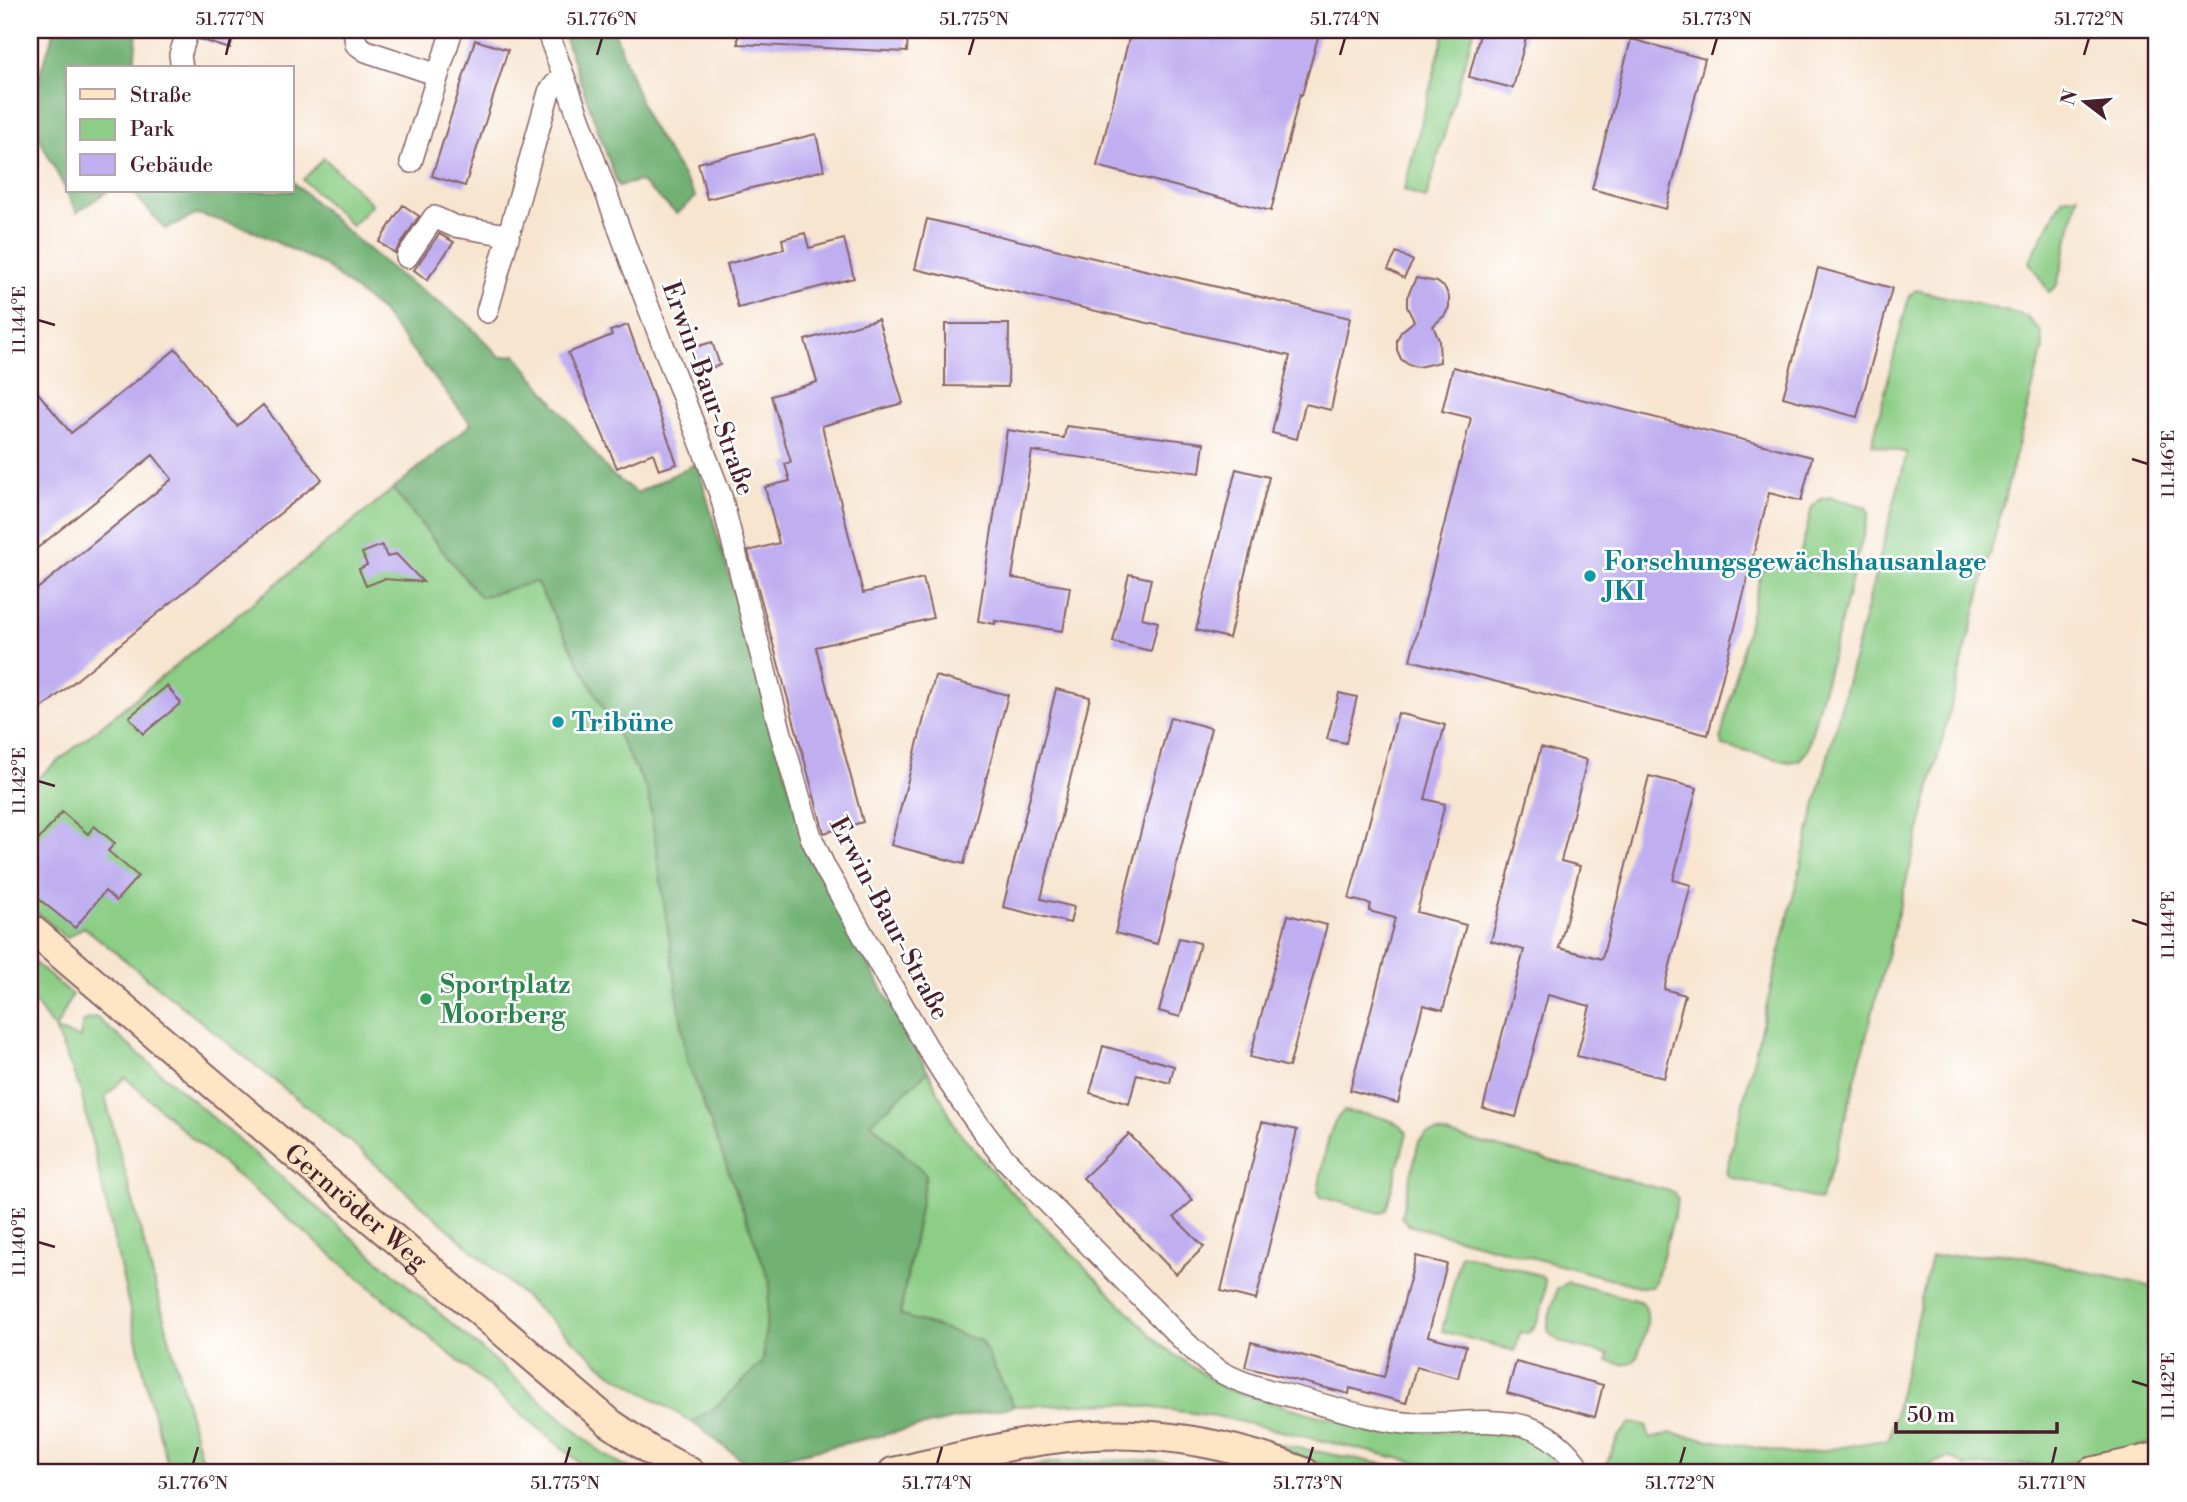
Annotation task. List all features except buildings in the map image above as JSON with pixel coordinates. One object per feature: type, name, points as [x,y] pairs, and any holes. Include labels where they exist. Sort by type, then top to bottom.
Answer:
[{"type":"main road","name":"Gernröder Weg","points":[[30,928],[610,1423],[651,1451],[690,1472]]},
{"type":"main road","points":[[893,1472],[1045,1440],[1119,1433],[1172,1436],[1215,1444],[1245,1451],[1304,1472]]},
{"type":"main road","points":[[2091,1472],[2157,1457]]},
{"type":"street","points":[[182,66],[180,55],[188,30]]},
{"type":"street","points":[[354,30],[356,44],[366,51],[438,75]]},
{"type":"street","points":[[411,162],[452,30]]},
{"type":"street","name":"Erwin-Baur-Straße","points":[[547,30],[721,496],[781,734],[811,837],[825,868],[938,1063],[978,1126],[1012,1166],[1184,1341],[1216,1369],[1250,1385],[1391,1422],[1427,1424],[1507,1421],[1529,1427],[1553,1438],[1570,1453],[1582,1472]]},
{"type":"street","points":[[487,312],[549,92],[563,75]]},
{"type":"street","points":[[407,257],[434,217],[454,226],[509,235]]},
{"type":"green space","points":[[55,30],[137,30],[134,66],[66,66],[66,190],[30,120],[41,69]]},
{"type":"green space","points":[[562,30],[614,30],[647,119],[696,197],[677,214],[640,181],[618,186]]},
{"type":"green space","points":[[1445,30],[1474,30],[1426,199],[1404,190]]},
{"type":"green space","points":[[324,158],[372,204],[352,226],[303,180]]},
{"type":"green space","points":[[294,183],[396,273],[465,321],[500,357],[516,355],[611,474],[637,493],[697,463],[810,859],[928,1071],[871,1123],[926,1174],[900,1315],[981,1341],[1014,1406],[748,1465],[692,1422],[718,1405],[763,1362],[770,1282],[687,1060],[648,792],[536,582],[480,597],[393,489],[471,424],[381,311],[324,265],[249,229],[198,214],[165,229],[133,192],[294,192]]},
{"type":"green space","points":[[67,192],[107,192],[77,212]]},
{"type":"green space","points":[[2078,196],[2057,285],[2049,292],[2029,262],[2063,198]]},
{"type":"green space","points":[[1916,290],[2026,316],[2041,332],[2043,348],[1834,1162],[1820,1200],[1729,1177],[1726,1172],[1820,787],[1907,453],[1872,444],[1909,296]]},
{"type":"green space","name":"Sportplatz Moorberg","points":[[393,489],[480,597],[536,581],[648,792],[687,1060],[770,1282],[763,1362],[718,1405],[692,1422],[608,1371],[353,1144],[84,927],[66,938],[30,906],[30,784]]},
{"type":"green space","points":[[1831,497],[1866,507],[1869,513],[1807,751],[1799,760],[1789,762],[1723,746],[1721,737],[1761,573],[1777,560],[1798,564],[1812,507],[1821,499]]},
{"type":"green space","points":[[30,959],[72,995],[55,1030],[30,996]]},
{"type":"green space","points":[[96,1017],[603,1454],[636,1472],[591,1472],[192,1138],[125,1077],[105,1097],[205,1472],[170,1472],[151,1404],[80,1088],[55,1030],[80,1038],[83,1021]]},
{"type":"green space","points":[[928,1071],[956,1128],[998,1178],[1161,1345],[1223,1388],[1315,1415],[1389,1430],[1513,1433],[1547,1447],[1569,1472],[1458,1472],[1216,1416],[1116,1403],[1014,1406],[981,1341],[900,1316],[926,1175],[871,1123]]},
{"type":"green space","points":[[1344,1111],[1387,1119],[1407,1133],[1386,1210],[1379,1213],[1321,1197],[1318,1191],[1329,1136]]},
{"type":"green space","points":[[1438,1132],[1674,1192],[1678,1201],[1652,1287],[1642,1287],[1409,1225],[1401,1217],[1419,1141],[1427,1134]]},
{"type":"green space","points":[[2009,1253],[2157,1288],[2157,1442],[2055,1466],[2023,1464],[1966,1467],[1949,1457],[1912,1472],[1603,1471],[1619,1435],[1631,1423],[1646,1425],[1650,1439],[1671,1433],[1797,1455],[1889,1439],[1931,1257]]},
{"type":"green space","points":[[1461,1254],[1539,1275],[1545,1280],[1539,1316],[1528,1333],[1520,1332],[1515,1351],[1442,1331]]},
{"type":"green space","points":[[1568,1282],[1642,1302],[1647,1321],[1634,1361],[1624,1364],[1608,1361],[1609,1354],[1564,1343],[1551,1335],[1548,1329],[1549,1320],[1557,1290]]},
{"type":"green space","points":[[1246,1438],[1425,1472],[1341,1472]]},
{"type":"green space","points":[[1138,1460],[1188,1464],[1227,1472],[1006,1472],[1056,1462]]},
{"type":"place","name":"Forschungsgewächshausanlage JKI","points":[[1590,576]]},
{"type":"place","name":"Tribüne","points":[[558,722]]},
{"type":"place","name":"Sportplatz Moorberg","points":[[426,999]]}]
